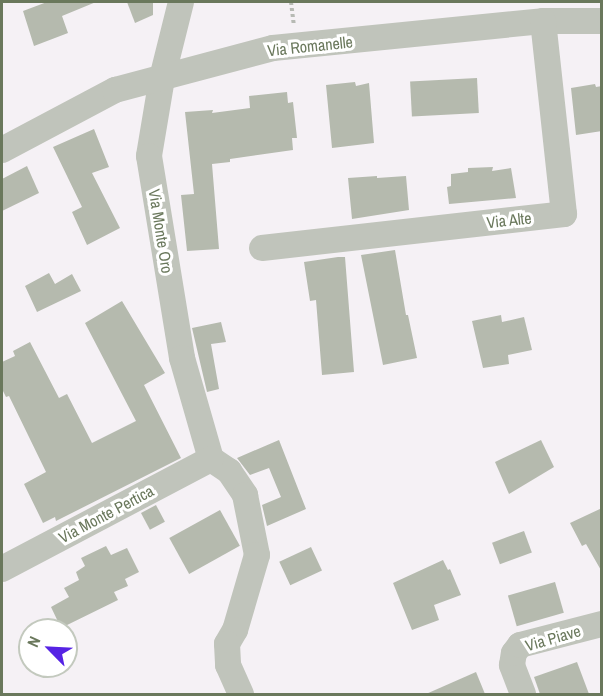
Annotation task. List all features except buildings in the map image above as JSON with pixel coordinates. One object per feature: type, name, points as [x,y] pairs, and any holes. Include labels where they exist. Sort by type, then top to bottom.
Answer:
[{"type":"street","name":"Via Monte Oro","points":[[181,2],[162,78],[149,156],[182,358],[211,459]]},
{"type":"street","name":"Via Romanelle","points":[[2,150],[115,90],[273,48],[543,21],[602,21]]},
{"type":"street","name":"Via Alte","points":[[262,248],[564,214],[543,21]]},
{"type":"street","name":"Via Monte Pertica","points":[[2,569],[211,459]]},
{"type":"street","points":[[211,459],[229,471],[245,495],[257,555],[235,630],[227,644],[228,665],[241,694]]},
{"type":"street","name":"Via Piave","points":[[523,694],[512,664],[514,653],[520,645],[602,624]]}]
